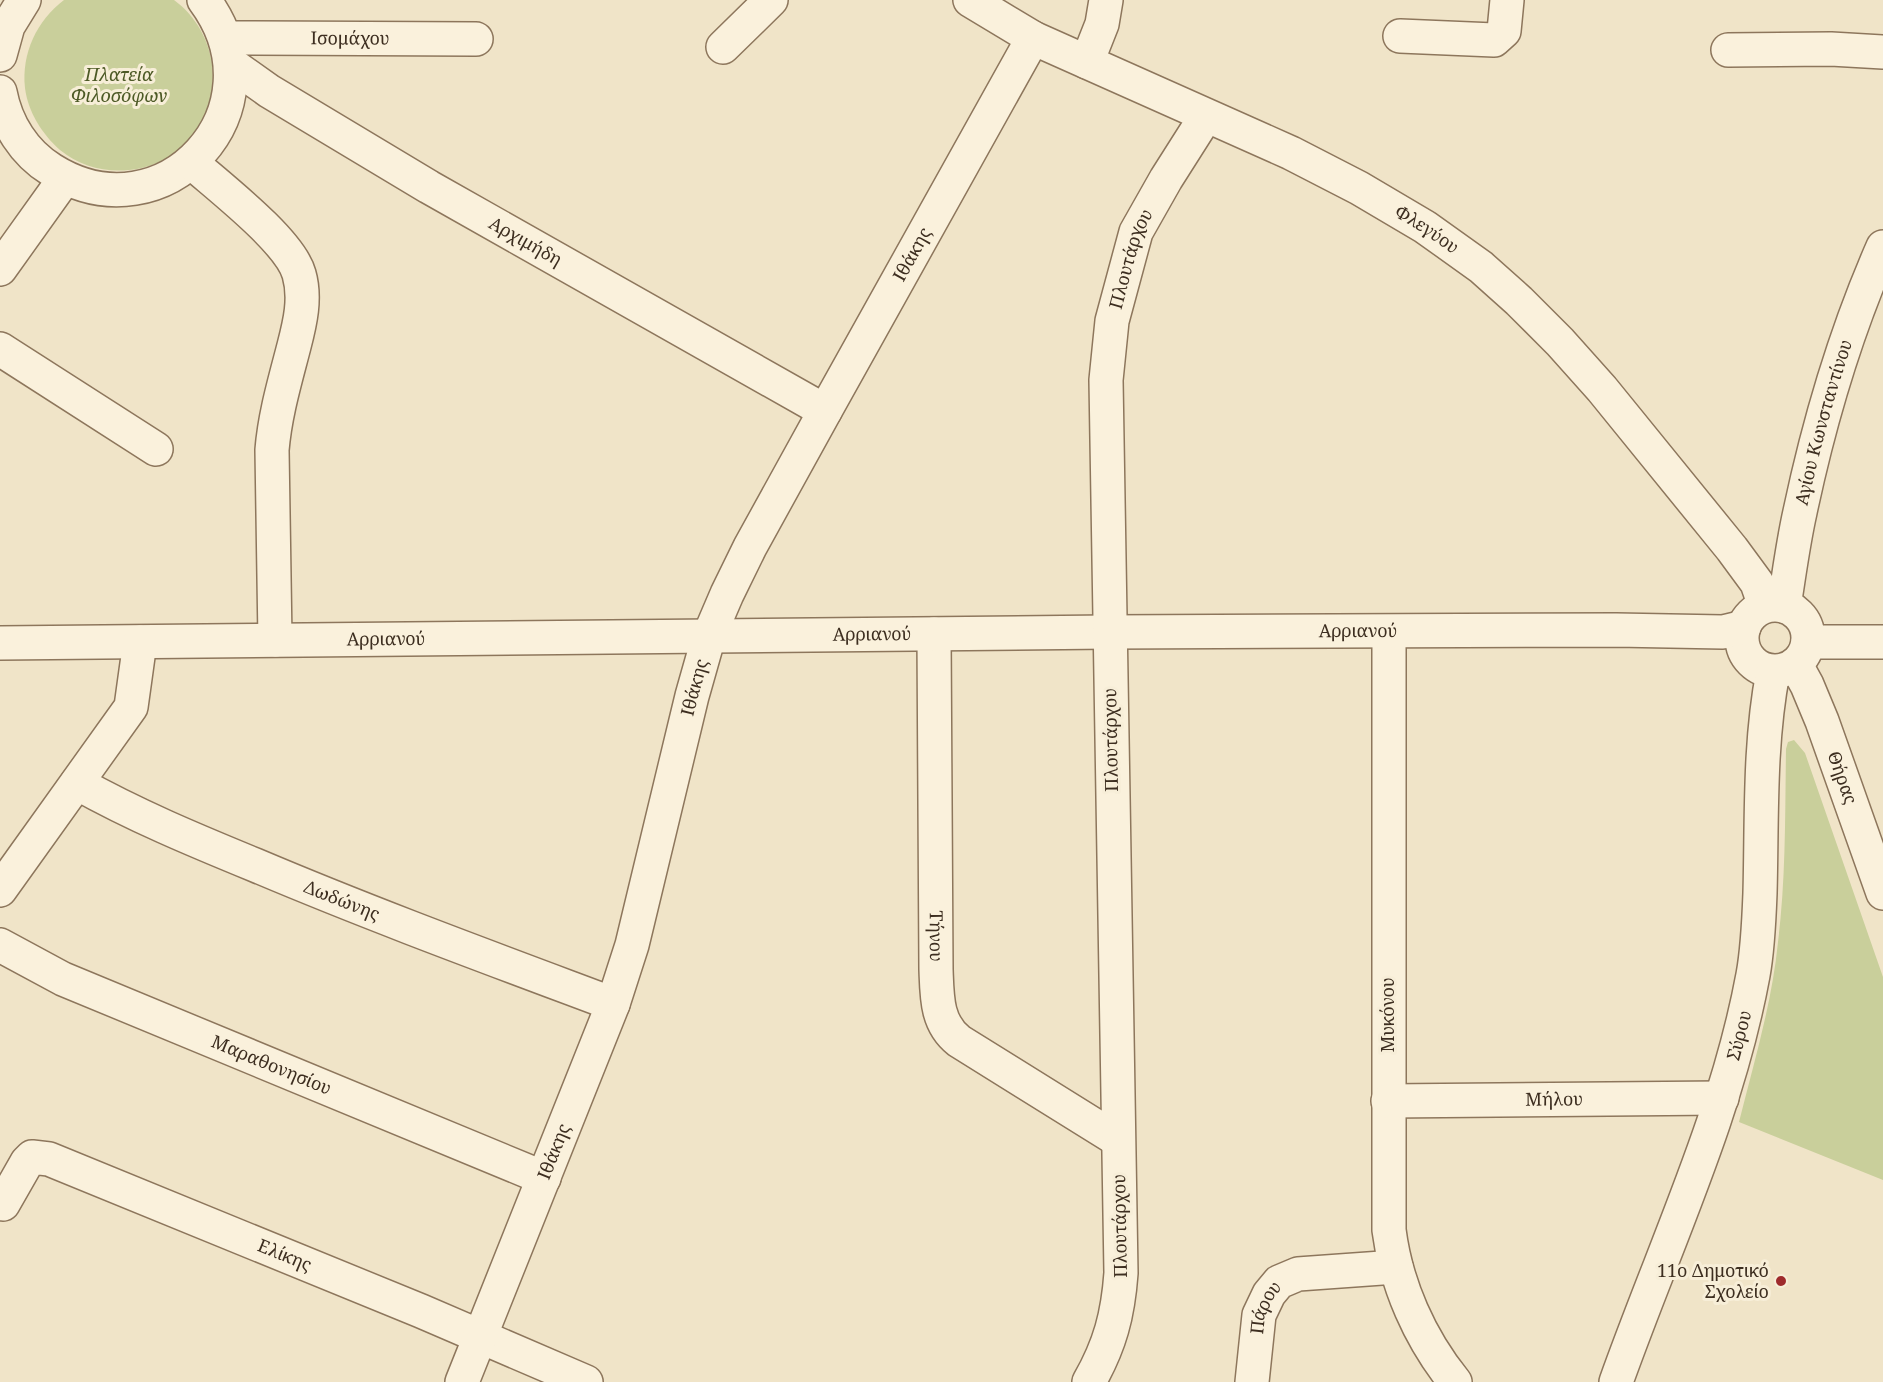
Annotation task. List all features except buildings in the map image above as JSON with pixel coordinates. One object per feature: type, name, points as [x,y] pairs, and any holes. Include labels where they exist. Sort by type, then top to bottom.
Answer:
[{"type":"street","points":[[1,100],[8,120],[22,144],[42,164],[65,178],[86,186],[108,190],[130,189],[153,184],[173,175],[191,162],[218,128],[231,87],[228,51],[215,15],[204,0]]},
{"type":"street","points":[[723,47],[771,0]]},
{"type":"street","name":"Φλεγύου","points":[[970,0],[1033,38],[1291,153],[1359,188],[1425,227],[1488,273],[1560,342],[1610,398],[1757,583],[1764,613]]},
{"type":"street","points":[[1087,62],[1102,24],[1106,0]]},
{"type":"street","points":[[1400,36],[1494,40],[1506,15]]},
{"type":"street","name":"Ιθάκης","points":[[462,1382],[613,1004],[632,945],[692,696],[709,636],[750,547],[1033,38]]},
{"type":"street","name":"Ισομάχου","points":[[228,51],[476,39]]},
{"type":"street","points":[[1728,50],[1883,52]]},
{"type":"street","name":"Αρχιμήδη","points":[[228,51],[269,91],[429,186],[825,411]]},
{"type":"street","name":"Πλουτάρχου","points":[[1089,1382],[1106,1348],[1118,1311],[1121,1273],[1106,380],[1112,321],[1136,232],[1155,196],[1206,116]]},
{"type":"street","points":[[191,162],[264,226],[293,260],[302,286],[300,322],[274,425],[272,450],[275,640]]},
{"type":"street","points":[[0,269],[65,178]]},
{"type":"street","name":"Αγίου Κωνσταντίνου","points":[[1764,613],[1800,512],[1824,417],[1858,310],[1883,247]]},
{"type":"street","points":[[0,349],[156,448]]},
{"type":"street","points":[[1792,660],[1805,624],[1800,616],[1764,613],[1741,637],[1747,657],[1754,665],[1792,660],[1883,642]]},
{"type":"street","name":"Αρριανού","points":[[0,643],[1109,632],[1616,630],[1723,632],[1764,613]]},
{"type":"street","name":"Μυκόνου","points":[[1389,632],[1389,1230],[1396,1267],[1405,1296],[1437,1359],[1455,1382]]},
{"type":"street","name":"Τήνου","points":[[934,634],[936,969],[942,1018],[950,1034],[959,1041],[1118,1140]]},
{"type":"street","points":[[0,890],[131,707],[140,642]]},
{"type":"street","name":"Θήρας","points":[[1792,660],[1807,685],[1822,721],[1883,893]]},
{"type":"street","name":"Σύρου","points":[[1616,1382],[1713,1127],[1742,1028],[1754,972],[1759,914],[1764,747],[1792,660]]},
{"type":"street","name":"Δωδώνης","points":[[77,783],[120,807],[348,904],[613,1004]]},
{"type":"street","name":"Μαραθονησίου","points":[[0,945],[63,979],[544,1178]]},
{"type":"street","name":"Μήλου","points":[[1388,1101],[1722,1098]]},
{"type":"street","name":"Ελίκης","points":[[3,1204],[32,1157],[50,1159],[586,1382]]},
{"type":"street","name":"Πάρου","points":[[1252,1382],[1259,1315],[1269,1294],[1279,1282],[1298,1274],[1396,1267]]},
{"type":"green space","name":"Πλατεία Φιλοσόφων","points":[[64,0],[174,0],[201,30],[212,67],[209,106],[201,124],[189,141],[176,153],[161,162],[144,167],[109,170],[91,167],[75,160],[47,137],[29,106],[24,75],[28,50],[33,39],[46,17]]},
{"type":"green space","points":[[1794,740],[1805,753],[1883,977],[1883,1180],[1739,1122],[1762,1032],[1775,965],[1784,870],[1786,749],[1788,742]]},
{"type":"place","name":"11ο Δημοτικό Σχολείο","points":[[1781,1281]]}]
